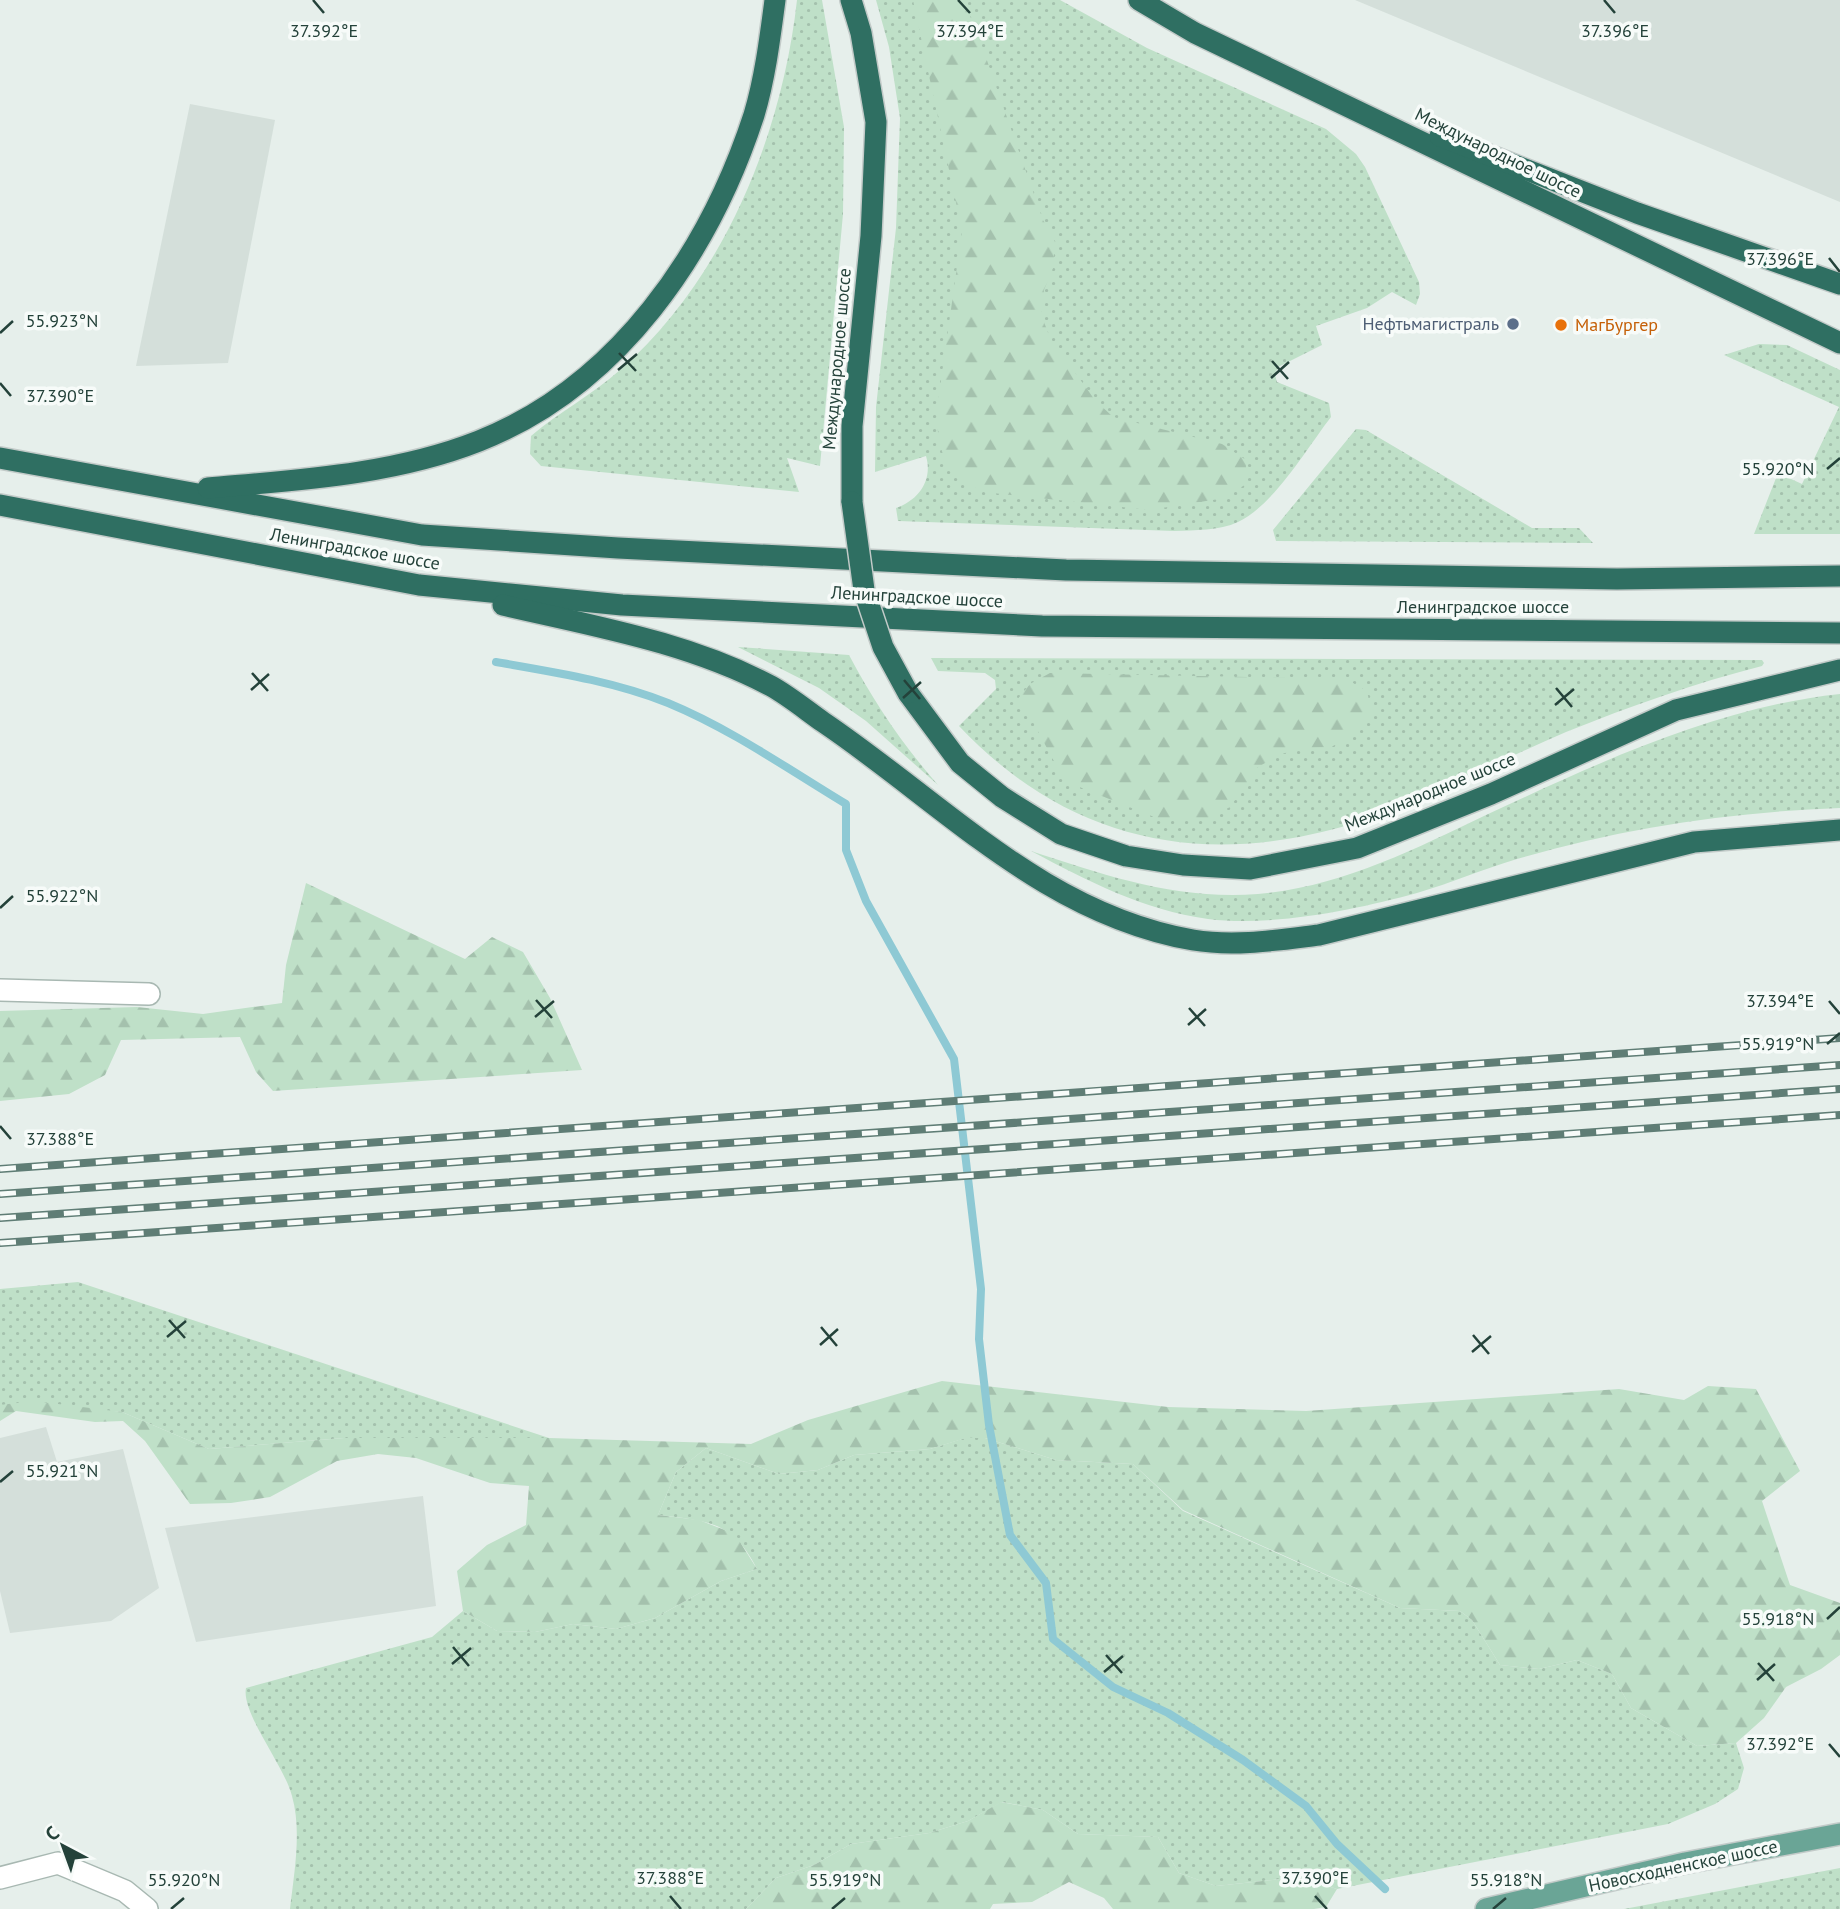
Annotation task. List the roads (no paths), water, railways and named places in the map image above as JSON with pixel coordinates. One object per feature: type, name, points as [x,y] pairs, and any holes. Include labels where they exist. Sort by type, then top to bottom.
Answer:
[{"type":"highway","points":[[180,491],[323,478],[410,462],[478,441],[544,410],[594,372],[645,318],[683,265],[722,199],[754,113],[775,0]]},
{"type":"highway","name":"Международное шоссе","points":[[851,0],[861,33],[876,122],[871,236],[852,426],[852,502],[864,590],[883,647],[908,693],[960,763],[1002,797],[1060,834],[1126,856],[1183,865],[1250,869],[1357,848],[1491,794],[1676,710],[1840,670]]},
{"type":"highway","name":"Международное шоссе","points":[[1139,0],[1195,33],[1840,343]]},
{"type":"highway","points":[[1295,80],[1637,213],[1840,284]]},
{"type":"highway","name":"Ленинградское шоссе","points":[[0,458],[422,535],[618,548],[1066,570],[1618,579],[1840,576]]},
{"type":"highway","name":"Ленинградское шоссе","points":[[0,505],[419,585],[622,605],[1042,626],[1840,633]]},
{"type":"highway","points":[[419,585],[682,648],[771,686],[855,743],[990,850],[1050,888],[1118,921],[1194,940],[1259,943],[1320,935],[1695,842],[1840,830]]},
{"type":"main road","name":"Новосходненское шоссе","points":[[1486,1909],[1685,1863],[1840,1834]]},
{"type":"street","points":[[0,990],[149,994]]},
{"type":"street","points":[[0,1878],[58,1863],[125,1891],[147,1909]]},
{"type":"waterway","points":[[496,662],[604,683],[668,703],[737,737],[846,804],[846,850],[866,901],[954,1059],[981,1289],[979,1339],[989,1425],[1010,1535],[1046,1583],[1053,1639],[1113,1687],[1168,1713],[1243,1760],[1306,1806],[1337,1844],[1385,1889]]},
{"type":"railway","points":[[0,1169],[1840,1038]]},
{"type":"railway","points":[[0,1194],[1840,1065]]},
{"type":"railway","points":[[0,1218],[1840,1089]]},
{"type":"railway","points":[[0,1243],[1840,1115]]},
{"type":"place","name":"Нефтьмагистраль","points":[[1513,324]]},
{"type":"place","name":"МагБургер","points":[[1561,325]]}]
